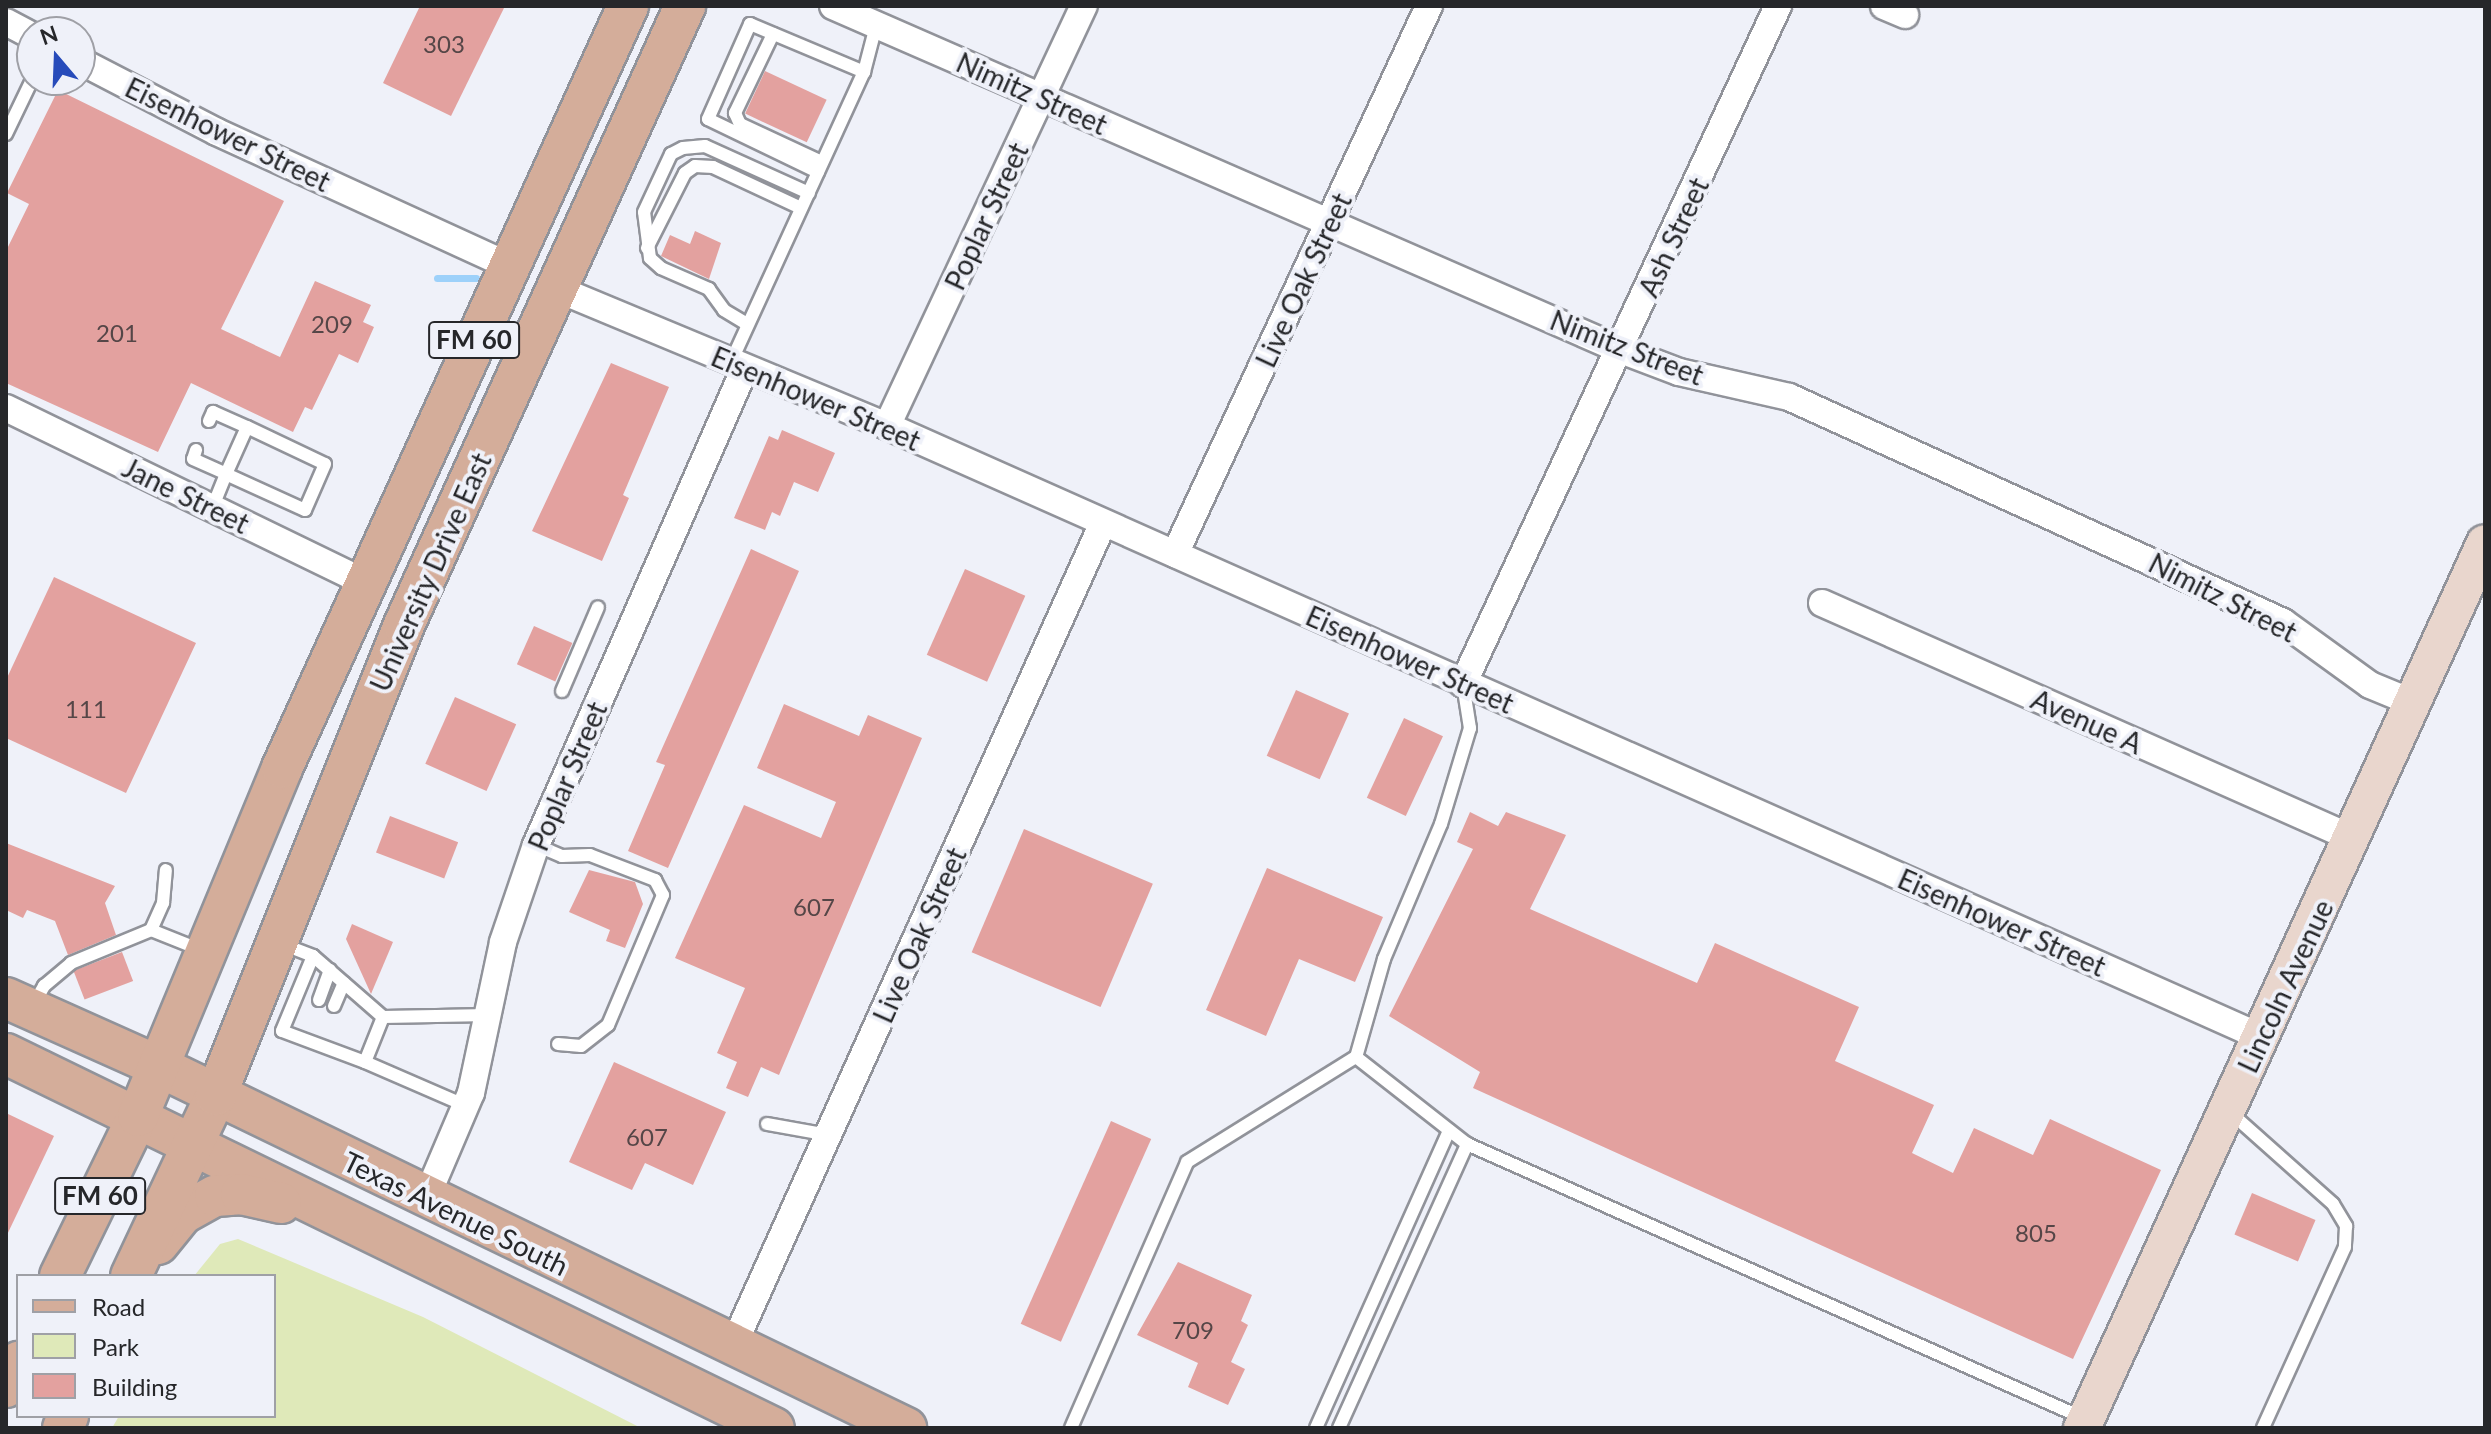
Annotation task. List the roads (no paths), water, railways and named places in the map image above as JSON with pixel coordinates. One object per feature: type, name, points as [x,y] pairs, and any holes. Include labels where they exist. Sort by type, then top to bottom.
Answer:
[{"type":"main road","name":"University Drive East","points":[[160,1067],[204,952],[366,583],[628,6]]},
{"type":"main road","name":"University Drive East","points":[[192,1146],[295,949],[404,625],[685,6]]},
{"type":"main road","name":"Texas Avenue South","points":[[19,1004],[160,1067],[906,1428]]},
{"type":"main road","name":"Texas Avenue South","points":[[6,1054],[774,1428]]},
{"type":"main road","name":"FM 60","points":[[61,1274],[160,1067]]},
{"type":"main road","name":"FM 60","points":[[133,1274],[192,1146]]},
{"type":"main road","points":[[134,1274],[182,1214],[215,1196],[241,1194],[323,1211]]},
{"type":"main road","points":[[6,1387],[16,1364]]},
{"type":"street","name":"Nimitz Street","points":[[833,6],[1621,350],[1679,372],[1789,397],[2283,622],[2370,685],[2411,702]]},
{"type":"street","name":"Poplar Street","points":[[887,426],[1084,6]]},
{"type":"street","name":"Live Oak Street","points":[[1175,554],[1429,6]]},
{"type":"street","name":"Ash Street","points":[[1463,684],[1621,350],[1778,6]]},
{"type":"street","name":"Eisenhower Street","points":[[96,69],[217,132],[508,265]]},
{"type":"street","name":"Eisenhower Street","points":[[555,288],[887,426],[2261,1037]]},
{"type":"street","name":"Poplar Street","points":[[427,1196],[466,1106],[489,1015],[503,942],[536,845],[738,365]]},
{"type":"street","name":"Jane Street","points":[[6,408],[366,583]]},
{"type":"street","name":"Live Oak Street","points":[[733,1346],[1103,523]]},
{"type":"street","name":"Lincoln Avenue","points":[[2087,1425],[2485,543]]},
{"type":"street","name":"Avenue A","points":[[1822,603],[2352,838]]},
{"type":"lane","points":[[820,167],[708,119],[750,24],[864,72]]},
{"type":"lane","points":[[738,365],[747,324],[864,72],[876,26]]},
{"type":"lane","points":[[773,34],[735,113],[740,124],[820,167]]},
{"type":"lane","points":[[6,134],[24,96]]},
{"type":"lane","points":[[747,324],[724,310],[709,289],[661,268],[647,248],[644,212],[671,154],[683,148],[705,146],[809,193]]},
{"type":"lane","points":[[647,248],[685,173],[695,166],[713,167],[801,208]]},
{"type":"lane","points":[[196,450],[193,459],[305,510],[325,464],[213,412],[209,421]]},
{"type":"lane","points":[[212,508],[247,427]]},
{"type":"lane","points":[[562,691],[598,607]]},
{"type":"lane","points":[[1071,1428],[1187,1162],[1356,1057],[1384,959],[1441,824],[1470,728],[1463,684]]},
{"type":"lane","points":[[536,845],[562,856],[590,855],[655,880],[663,895],[608,1025],[581,1046],[558,1044]]},
{"type":"lane","points":[[19,1004],[71,963],[151,930],[163,903],[166,870]]},
{"type":"lane","points":[[151,930],[204,952]]},
{"type":"lane","points":[[466,1106],[365,1062],[282,1031],[295,949],[330,970],[383,1017],[489,1015]]},
{"type":"lane","points":[[319,1000],[330,970]]},
{"type":"lane","points":[[334,1006],[344,983]]},
{"type":"lane","points":[[365,1062],[383,1017]]},
{"type":"lane","points":[[1356,1057],[1467,1144],[2087,1425]]},
{"type":"lane","points":[[2228,1110],[2333,1204],[2346,1226],[2345,1247],[2263,1428]]},
{"type":"lane","points":[[767,1124],[829,1135]]},
{"type":"lane","points":[[1316,1428],[1449,1130]]},
{"type":"lane","points":[[1339,1428],[1467,1144]]},
{"type":"waterway","points":[[437,278],[476,278]]}]
